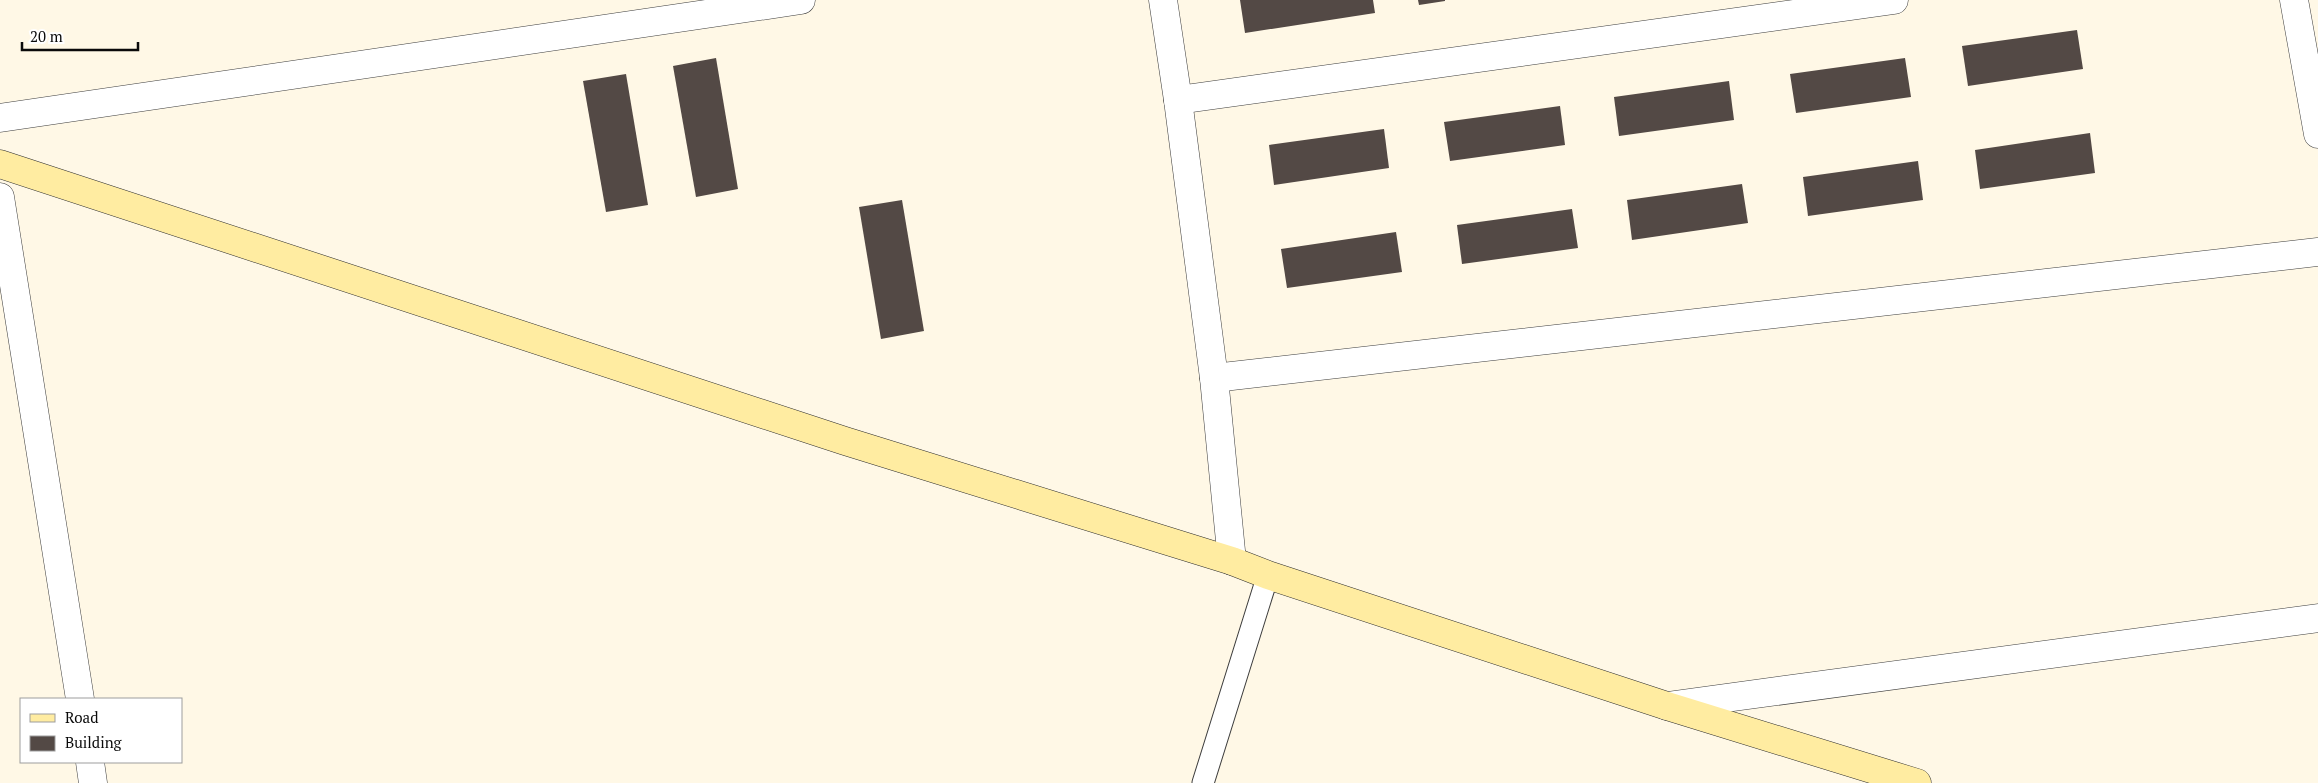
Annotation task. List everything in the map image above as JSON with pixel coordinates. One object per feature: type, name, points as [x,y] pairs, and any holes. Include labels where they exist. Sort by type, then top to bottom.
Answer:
[{"type":"street","points":[[1163,0],[1214,378],[1232,561]]},
{"type":"street","points":[[1178,100],[1894,0]]},
{"type":"street","points":[[2294,0],[2318,134]]},
{"type":"street","points":[[0,118],[790,1]]},
{"type":"street","points":[[0,164],[845,441],[1232,561],[1268,576],[1667,706],[1917,783]]},
{"type":"street","points":[[1,214],[80,698]]},
{"type":"street","points":[[1214,378],[2318,252]]},
{"type":"street","points":[[1667,706],[2318,618]]},
{"type":"street","points":[[90,763],[93,783]]},
{"type":"lane","points":[[1203,783],[1268,576]]},
{"type":"building","points":[[1240,0],[1373,0],[1375,13],[1245,33]]},
{"type":"building","points":[[1418,0],[1445,0],[1445,1],[1419,5]]},
{"type":"building","points":[[2077,30],[2083,69],[1968,86],[1962,46]]},
{"type":"building","points":[[716,58],[738,189],[696,197],[673,66]]},
{"type":"building","points":[[1905,58],[1911,97],[1796,113],[1790,74]]},
{"type":"building","points":[[626,74],[648,205],[606,212],[583,81]]},
{"type":"building","points":[[1729,81],[1734,120],[1619,136],[1614,97]]},
{"type":"building","points":[[1560,106],[1565,145],[1450,161],[1444,122]]},
{"type":"building","points":[[1384,129],[1389,168],[1274,185],[1269,145]]},
{"type":"building","points":[[2090,133],[2095,173],[1980,189],[1975,150]]},
{"type":"building","points":[[1918,161],[1923,200],[1808,216],[1803,177]]},
{"type":"building","points":[[1742,184],[1748,223],[1632,240],[1627,200]]},
{"type":"building","points":[[902,200],[924,331],[881,339],[859,207]]},
{"type":"building","points":[[1572,209],[1578,248],[1462,264],[1457,225]]},
{"type":"building","points":[[1396,232],[1402,272],[1287,288],[1281,249]]}]
